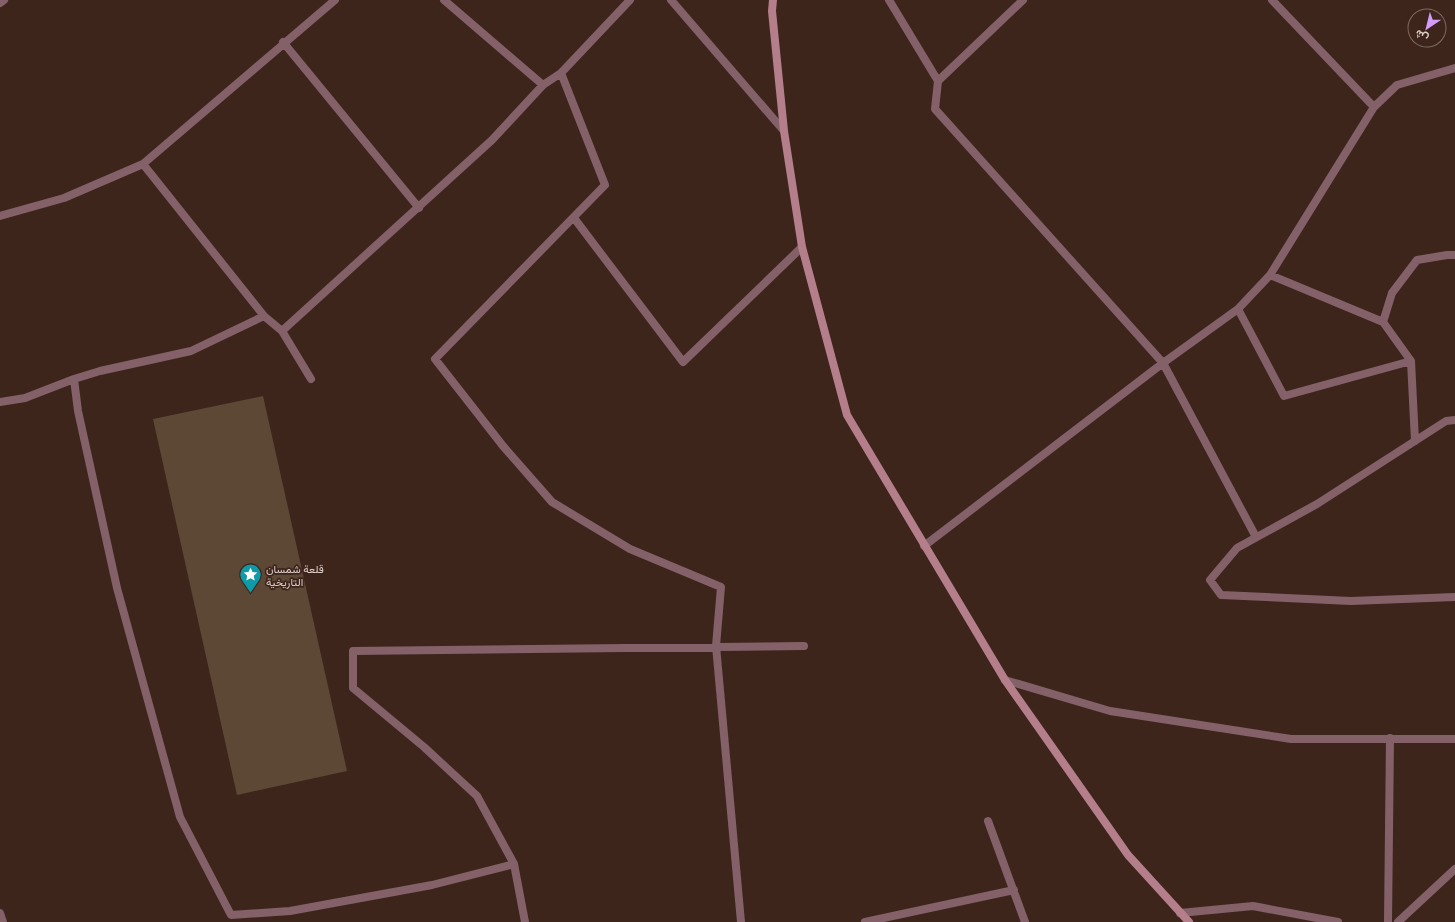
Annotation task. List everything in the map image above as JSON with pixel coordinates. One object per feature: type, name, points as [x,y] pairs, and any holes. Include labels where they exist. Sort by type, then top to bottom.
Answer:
[{"type":"street","points":[[0,3],[4,0]]},
{"type":"street","points":[[0,216],[64,198],[143,164],[283,42],[334,0]]},
{"type":"street","points":[[444,0],[543,84]]},
{"type":"street","points":[[282,331],[492,140],[543,84],[561,72],[630,0]]},
{"type":"street","points":[[671,0],[784,131]]},
{"type":"street","points":[[773,0],[772,11],[784,131],[802,247],[847,415],[1005,680],[1128,855],[1189,922]]},
{"type":"street","points":[[889,0],[938,81],[935,109],[1163,363],[1256,537]]},
{"type":"street","points":[[938,81],[1023,0]]},
{"type":"street","points":[[1272,0],[1374,107]]},
{"type":"street","points":[[283,42],[419,208]]},
{"type":"street","points":[[924,546],[1163,363],[1238,309],[1270,275],[1374,107],[1397,85],[1455,68]]},
{"type":"street","points":[[561,72],[606,185],[435,359],[503,446],[552,502],[630,549],[721,587],[716,646],[741,922]]},
{"type":"street","points":[[143,164],[264,316],[282,331],[311,379]]},
{"type":"street","points":[[574,218],[683,362],[802,247]]},
{"type":"street","points":[[1383,322],[1392,293],[1417,260],[1455,255]]},
{"type":"street","points":[[1270,275],[1383,322],[1411,361],[1415,441]]},
{"type":"street","points":[[1238,309],[1284,396],[1411,361]]},
{"type":"street","points":[[0,402],[25,398],[74,379],[100,371],[191,351],[264,316]]},
{"type":"street","points":[[74,379],[78,411],[117,588],[180,816],[231,915],[290,911],[432,885],[514,864]]},
{"type":"street","points":[[1455,420],[1446,421],[1317,504],[1237,548],[1210,580],[1221,595],[1351,601],[1455,597]]},
{"type":"street","points":[[526,922],[514,864],[477,796],[424,747],[353,688],[353,650],[804,646]]},
{"type":"street","points":[[1005,680],[1110,711],[1291,739],[1455,739]]},
{"type":"street","points":[[1388,922],[1390,738]]},
{"type":"street","points":[[988,821],[1025,922]]},
{"type":"street","points":[[1398,922],[1455,869]]},
{"type":"street","points":[[865,922],[1014,890]]},
{"type":"street","points":[[1180,913],[1253,906],[1338,922]]},
{"type":"street","points":[[0,913],[3,922]]},
{"type":"building","points":[[263,396],[347,771],[237,795],[153,419]]},
{"type":"place","name":"قلعة شمسان التاريخية","points":[[250,594]]}]
